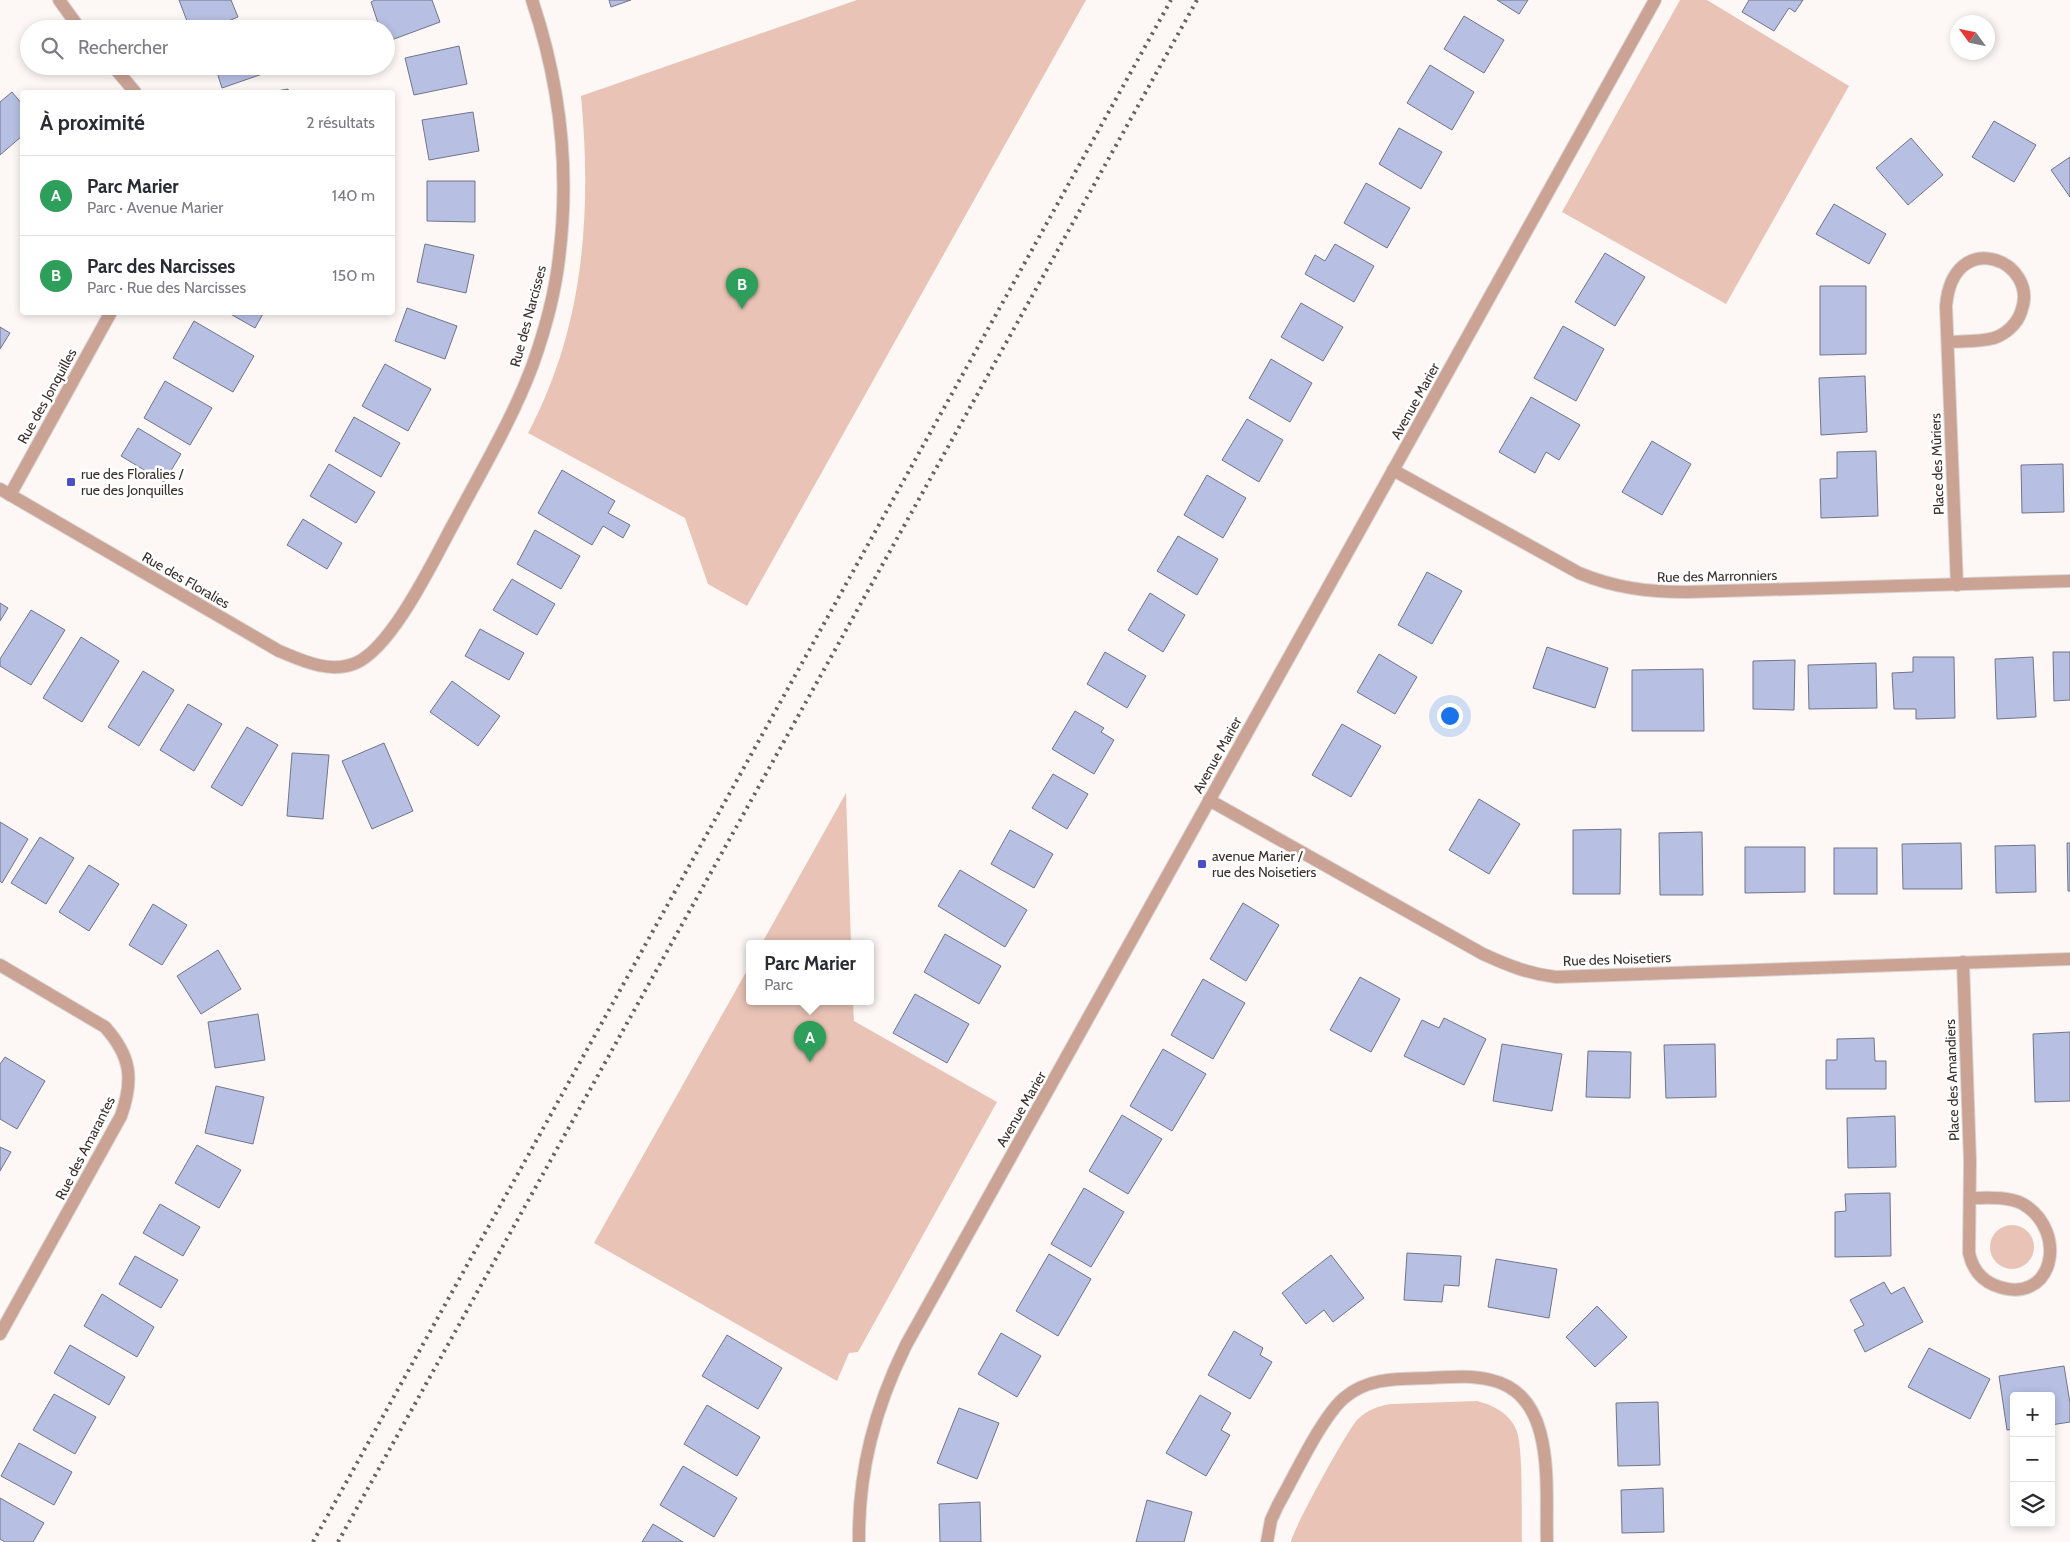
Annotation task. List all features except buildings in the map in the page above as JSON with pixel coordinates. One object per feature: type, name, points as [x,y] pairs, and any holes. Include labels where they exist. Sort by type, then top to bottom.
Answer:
[{"type":"street","points":[[59,0],[73,20]]},
{"type":"street","name":"Rue des Narcisses","points":[[364,658],[380,643],[406,608],[484,468],[521,393],[533,364],[546,320],[559,259],[563,202],[563,148],[549,60],[532,0]]},
{"type":"street","name":"Avenue Marier","points":[[859,1542],[860,1497],[864,1465],[875,1419],[894,1370],[1655,0]]},
{"type":"street","points":[[121,75],[133,90]]},
{"type":"street","name":"Place des Mûriers","points":[[1948,342],[1995,337],[2014,325],[2020,316],[2024,296],[2020,281],[2009,267],[1992,260],[1974,259],[1964,263],[1956,271],[1948,292],[1948,342],[1957,585]]},
{"type":"street","name":"Rue des Jonquilles","points":[[5,492],[109,315]]},
{"type":"street","name":"Rue des Marronniers","points":[[1393,470],[1565,566],[1599,582],[1618,587],[1646,591],[1687,592],[2070,581]]},
{"type":"street","name":"Rue des Floralies","points":[[5,492],[279,651],[307,663],[335,667],[356,663],[364,658]]},
{"type":"street","name":"Rue des Noisetiers","points":[[1209,800],[1483,954],[1522,971],[1556,976],[2070,959]]},
{"type":"street","name":"Place des Amandiers","points":[[1963,962],[1970,1198],[1969,1253],[1971,1263],[1988,1282],[2003,1288],[2018,1290],[2031,1287],[2042,1281],[2054,1260],[2056,1246],[2054,1234],[2048,1222],[2023,1204],[1997,1198],[1970,1198]]},
{"type":"street","name":"Rue des Amarantes","points":[[0,965],[105,1027],[124,1054],[129,1068],[129,1084],[121,1116],[0,1334]]},
{"type":"street","points":[[1266,1542],[1271,1520],[1278,1505],[1330,1413],[1342,1400],[1357,1388],[1388,1380],[1472,1376],[1493,1380],[1509,1388],[1525,1401],[1535,1415],[1542,1432],[1544,1449],[1547,1542]]},
{"type":"shaded area","points":[[857,0],[1086,0],[747,606],[708,584],[685,518],[528,433],[547,393],[561,352],[572,311],[580,269],[585,183],[581,96]]},
{"type":"shaded area","points":[[1680,0],[1707,0],[1849,86],[1726,304],[1562,212]]},
{"type":"shaded area","points":[[846,793],[851,940],[764,940]]},
{"type":"shaded area","points":[[746,972],[746,1005],[853,1005],[854,1021],[997,1102],[858,1352],[849,1353],[837,1381],[594,1243]]},
{"type":"shaded area","points":[[2008,1225],[2016,1225],[2028,1231],[2034,1247],[2028,1263],[2016,1269],[2008,1269],[1996,1263],[1990,1251],[1990,1243],[1996,1231]]},
{"type":"shaded area","points":[[1477,1401],[1500,1410],[1505,1414],[1513,1423],[1519,1438],[1522,1542],[1291,1542],[1332,1460],[1357,1420],[1377,1407],[1391,1404]]},
{"type":"railway","points":[[313,1542],[1171,0]]},
{"type":"railway","points":[[338,1542],[1197,0]]},
{"type":"place","name":"Parc des Narcisses","points":[[742,309]]},
{"type":"place","name":"rue des Floralies / rue des Jonquilles","points":[[71,482]]},
{"type":"place","name":"avenue Marier / rue des Noisetiers","points":[[1202,864]]},
{"type":"place","name":"Parc Marier","points":[[810,1062]]}]
